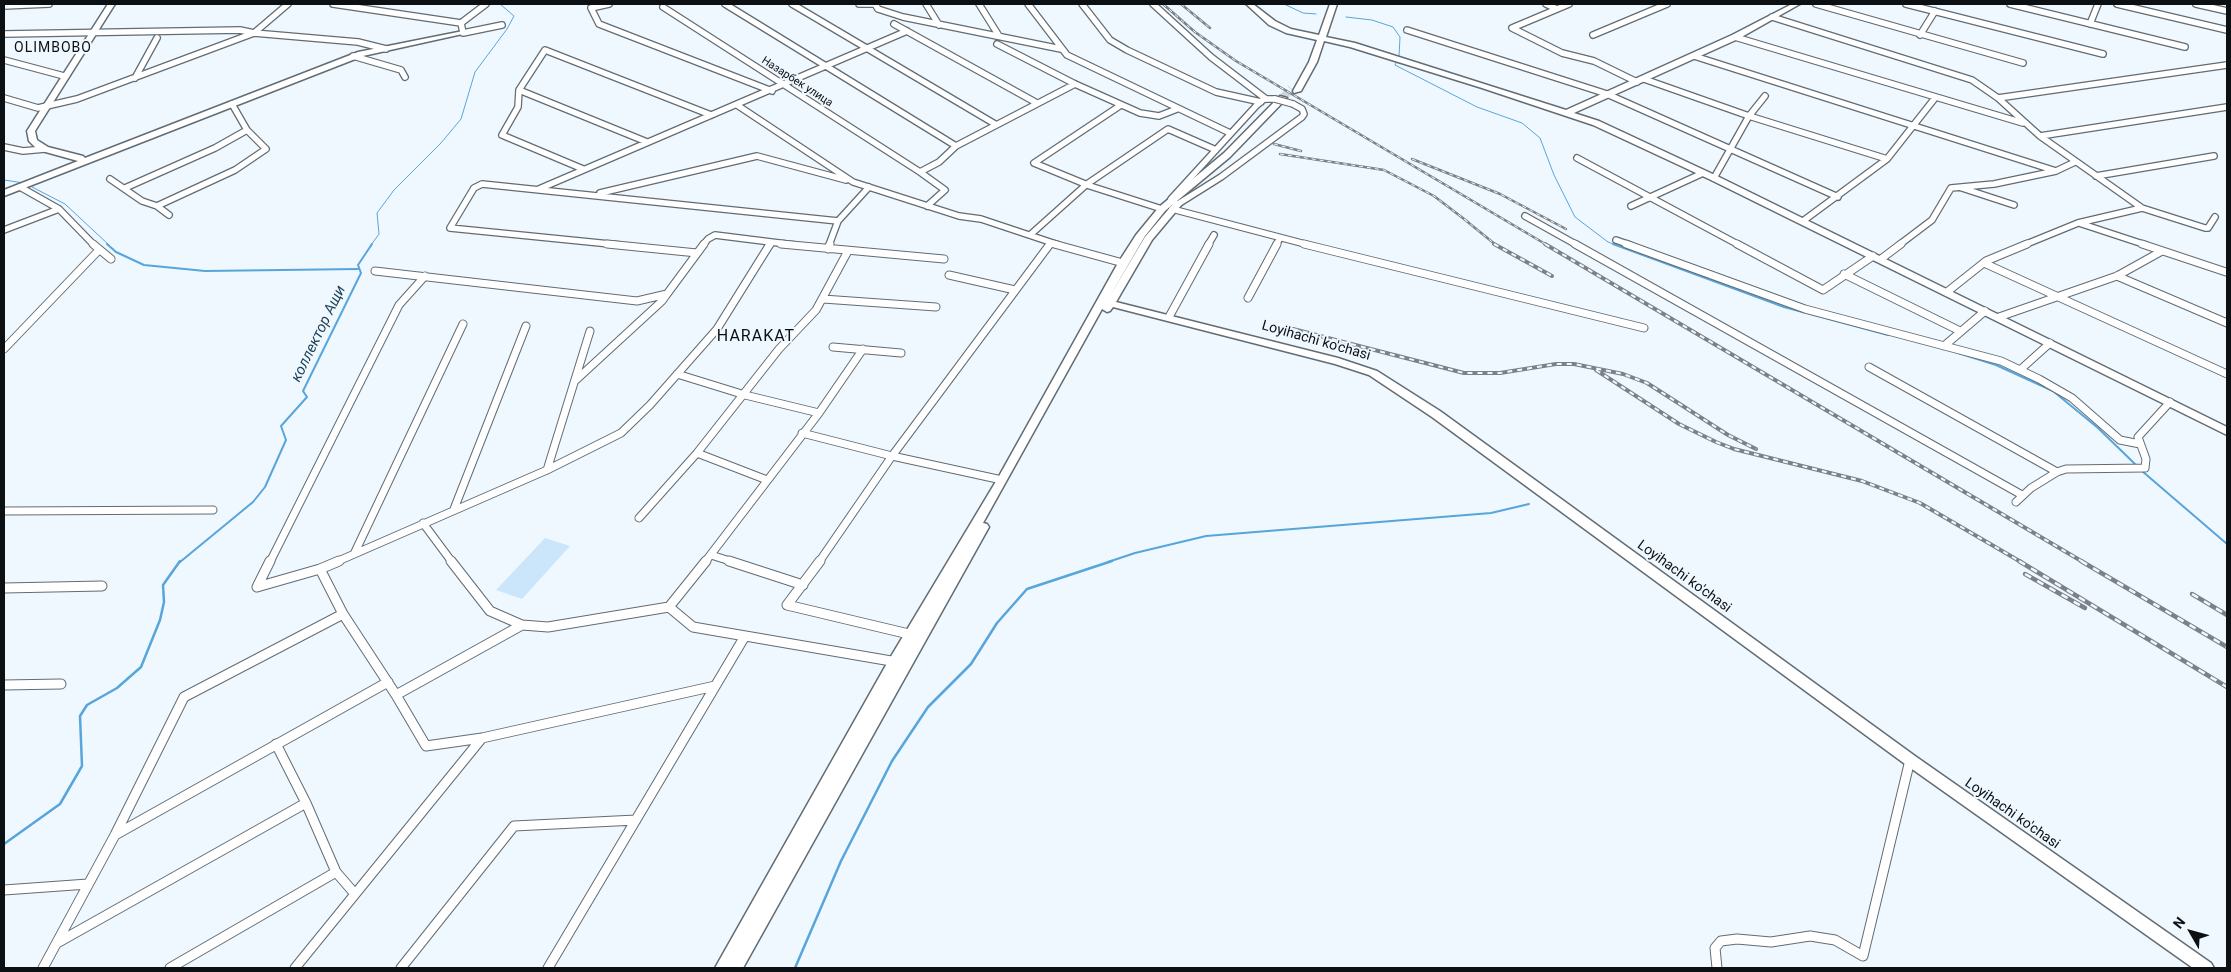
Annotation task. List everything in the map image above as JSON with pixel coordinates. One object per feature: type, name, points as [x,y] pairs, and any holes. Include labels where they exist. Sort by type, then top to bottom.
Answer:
[{"type":"main road","points":[[84,162],[80,158],[45,149],[33,140],[31,131],[111,4]]},
{"type":"main road","points":[[1249,4],[1276,26],[1405,61],[1569,112],[1624,135],[1985,310],[2227,431]]},
{"type":"main road","points":[[1294,90],[1307,76],[1328,4]]},
{"type":"main road","points":[[1319,37],[1334,4]]},
{"type":"main road","points":[[1569,112],[1735,37],[1797,4]]},
{"type":"main road","points":[[4,193],[353,56],[463,33]]},
{"type":"main road","points":[[723,968],[916,636],[1106,302],[1122,263],[1141,235],[1162,210],[1173,205],[1251,143],[1285,100]]},
{"type":"main road","points":[[916,636],[1002,480],[1106,302],[1173,205]]},
{"type":"main road","name":"Loyihachi ko'chasi","points":[[1106,302],[1338,361],[1373,373],[1436,414],[1910,760],[2206,968]]},
{"type":"main road","points":[[735,968],[899,663]]},
{"type":"street","points":[[6,6],[17,4]]},
{"type":"street","points":[[6,6],[49,4]]},
{"type":"street","points":[[4,98],[38,108],[77,99],[254,33],[288,4]]},
{"type":"street","points":[[333,4],[462,23],[486,4]]},
{"type":"street","points":[[609,4],[595,5],[591,8],[599,24],[772,91]]},
{"type":"street","points":[[725,4],[956,146]]},
{"type":"street","points":[[792,4],[995,124]]},
{"type":"street","points":[[859,4],[875,4],[878,9],[939,24],[1061,49]]},
{"type":"street","points":[[926,4],[939,24]]},
{"type":"street","points":[[979,4],[999,36]]},
{"type":"street","points":[[1028,4],[1067,55],[1230,133]]},
{"type":"street","points":[[1082,4],[1110,40],[1127,50],[1216,92],[1264,100],[1285,100],[1302,109],[1304,114],[1302,117],[1221,177],[1173,205]]},
{"type":"street","points":[[1153,4],[1211,57],[1264,100]]},
{"type":"street","points":[[1546,4],[1557,9]]},
{"type":"street","points":[[1569,4],[1512,28],[1562,52],[1594,61],[1641,80],[1888,159]]},
{"type":"street","points":[[1593,35],[1667,4]]},
{"type":"street","points":[[1816,4],[2023,63]]},
{"type":"street","points":[[1906,4],[2103,54]]},
{"type":"street","points":[[2010,4],[2185,46]]},
{"type":"street","points":[[2090,24],[2098,4]]},
{"type":"street","points":[[2117,4],[2227,30]]},
{"type":"street","points":[[2196,4],[2227,11]]},
{"type":"street","name":"Назарбек улица","points":[[663,7],[945,190],[928,206]]},
{"type":"street","points":[[1920,35],[1935,11]]},
{"type":"street","points":[[1772,17],[1972,80],[1998,98],[2040,136],[2142,208],[2205,228],[2208,228],[2215,217]]},
{"type":"street","points":[[462,23],[463,33],[502,25]]},
{"type":"street","points":[[894,24],[1035,102]]},
{"type":"street","points":[[4,34],[240,30],[254,33],[358,42],[386,49]]},
{"type":"street","points":[[1407,30],[1607,94],[1838,197]]},
{"type":"street","points":[[537,190],[711,115],[772,91],[907,31]]},
{"type":"street","points":[[1735,37],[2025,124]]},
{"type":"street","points":[[135,78],[157,38]]},
{"type":"street","points":[[997,44],[1075,84],[1140,112],[1159,116],[1177,109]]},
{"type":"street","points":[[583,169],[502,135],[518,107],[519,90],[544,50],[711,115]]},
{"type":"street","points":[[353,56],[401,70],[405,77]]},
{"type":"street","points":[[1694,56],[2056,171]]},
{"type":"street","points":[[4,60],[64,76]]},
{"type":"street","points":[[1998,98],[2227,65]]},
{"type":"street","points":[[920,172],[939,162],[956,146],[1035,102],[1075,84]]},
{"type":"street","points":[[519,90],[647,142]]},
{"type":"street","points":[[1714,178],[1749,116],[1765,96]]},
{"type":"street","points":[[1803,222],[1888,159],[1935,98]]},
{"type":"street","points":[[1173,205],[1230,133],[1264,100]]},
{"type":"street","points":[[157,206],[234,170],[266,149],[247,130],[232,104]]},
{"type":"street","points":[[737,105],[853,182]]},
{"type":"street","points":[[1121,105],[1034,163],[1162,210]]},
{"type":"street","points":[[2040,136],[2227,107]]},
{"type":"street","points":[[1030,235],[1087,184],[1168,129],[1216,150]]},
{"type":"street","points":[[125,188],[215,148],[247,130]]},
{"type":"street","points":[[4,148],[23,151],[45,149]]},
{"type":"street","points":[[593,195],[757,156],[853,182],[959,216],[981,218],[1051,243],[1122,263]]},
{"type":"street","points":[[2096,176],[2214,156]]},
{"type":"street","points":[[1577,158],[1823,290],[1844,274],[1877,258],[1932,220],[1951,188],[1994,184],[2056,171],[2075,162]]},
{"type":"street","points":[[1630,206],[1703,173]]},
{"type":"street","points":[[110,179],[142,201],[157,206],[169,214]]},
{"type":"street","points":[[697,253],[450,228],[474,188],[482,184],[838,221]]},
{"type":"street","points":[[1958,186],[2014,205]]},
{"type":"street","points":[[20,187],[59,209],[99,250],[111,258]]},
{"type":"street","points":[[828,249],[838,221],[868,187]]},
{"type":"street","points":[[1173,205],[1280,238],[1644,328]]},
{"type":"street","points":[[1947,292],[1984,263],[2078,223],[2142,208]]},
{"type":"street","points":[[4,230],[59,209]]},
{"type":"street","points":[[1525,216],[2022,495]]},
{"type":"street","points":[[2078,223],[2226,272]]},
{"type":"street","points":[[574,382],[662,301],[708,239],[715,235],[828,249],[944,259]]},
{"type":"street","points":[[1169,317],[1214,235]]},
{"type":"street","points":[[1248,298],[1280,238]]},
{"type":"street","points":[[1616,240],[1804,309],[2001,361],[2072,398],[2120,440],[2140,444]]},
{"type":"street","points":[[425,276],[399,306],[257,587],[320,568],[547,470],[621,433],[650,405],[717,329],[771,243]]},
{"type":"street","points":[[916,636],[787,605],[803,585],[892,456],[1051,243]]},
{"type":"street","points":[[4,349],[99,250]]},
{"type":"street","points":[[639,518],[697,453],[745,395],[779,349],[816,310],[848,251]]},
{"type":"street","points":[[1999,318],[2117,276],[2162,251]]},
{"type":"street","points":[[1984,263],[2227,374]]},
{"type":"street","points":[[375,271],[637,301],[667,294]]},
{"type":"street","points":[[1844,274],[1960,331]]},
{"type":"street","points":[[949,275],[1015,290]]},
{"type":"street","points":[[2117,276],[2227,323]]},
{"type":"street","points":[[822,299],[936,307]]},
{"type":"street","points":[[1944,346],[1985,310]]},
{"type":"street","points":[[355,552],[463,324]]},
{"type":"street","points":[[454,509],[526,326]]},
{"type":"street","points":[[547,470],[590,331]]},
{"type":"street","points":[[2020,370],[2050,343]]},
{"type":"street","points":[[833,347],[901,353]]},
{"type":"street","points":[[423,523],[478,597],[490,610],[522,625],[548,627],[669,607],[711,555],[819,412],[863,349]]},
{"type":"street","points":[[1869,368],[2057,472]]},
{"type":"street","points":[[677,374],[745,395],[819,412]]},
{"type":"street","points":[[2016,502],[2022,495],[2057,472],[2066,469],[2146,468],[2146,459],[2138,437],[2170,402]]},
{"type":"street","points":[[802,433],[892,456],[1002,480]]},
{"type":"street","points":[[697,453],[767,480]]},
{"type":"street","points":[[4,511],[214,510]]},
{"type":"street","points":[[711,555],[803,585]]},
{"type":"street","points":[[320,568],[343,614],[388,682],[426,746],[482,738],[716,686]]},
{"type":"street","points":[[4,588],[102,586]]},
{"type":"street","points":[[669,607],[693,627],[899,663]]},
{"type":"street","points":[[43,968],[115,835],[184,697],[343,614]]},
{"type":"street","points":[[396,695],[522,625]]},
{"type":"street","points":[[548,968],[745,636]]},
{"type":"street","points":[[115,835],[388,682]]},
{"type":"street","points":[[4,685],[61,684]]},
{"type":"street","points":[[295,968],[482,738]]},
{"type":"street","points":[[276,744],[306,803],[336,872],[356,894]]},
{"type":"street","points":[[1717,968],[1716,948],[1721,941],[1737,939],[1771,942],[1810,936],[1835,940],[1863,956],[1910,760]]},
{"type":"street","points":[[57,943],[306,803]]},
{"type":"street","points":[[401,968],[514,826],[636,820]]},
{"type":"street","points":[[170,968],[336,872]]},
{"type":"street","points":[[4,890],[88,884]]},
{"type":"shaded area","points":[[545,538],[570,546],[522,599],[496,590]]},
{"type":"waterway","name":"коллектор Ащи","points":[[371,245],[379,234],[377,213],[394,190],[441,143],[461,119],[475,72],[507,29],[514,16],[500,4]]},
{"type":"waterway","points":[[1284,4],[1303,13],[1316,14]]},
{"type":"waterway","points":[[1346,17],[1372,20],[1393,27],[1400,37],[1399,57]]},
{"type":"waterway","points":[[1397,61],[1395,65],[1477,107],[1522,123],[1540,138],[1554,175],[1575,217],[1608,242],[1616,245]]},
{"type":"waterway","points":[[4,180],[24,183]]},
{"type":"waterway","points":[[32,187],[65,204],[109,245]]},
{"type":"waterway","points":[[107,244],[116,252],[144,265],[205,271],[358,269]]},
{"type":"waterway","name":"коллектор Ащи","points":[[180,562],[253,502],[265,487],[286,440],[281,426],[307,397],[303,391],[361,273],[358,265],[372,244]]},
{"type":"waterway","points":[[1613,244],[1784,307],[1888,335]]},
{"type":"waterway","points":[[1958,353],[1996,365],[2053,391],[2098,428],[2137,466]]},
{"type":"waterway","points":[[2142,471],[2227,544]]},
{"type":"waterway","points":[[1108,562],[1135,553],[1206,536],[1491,513],[1529,504]]},
{"type":"waterway","name":"коллектор Ащи","points":[[4,844],[60,804],[82,766],[80,716],[87,705],[117,688],[141,667],[160,620],[164,602],[163,585],[180,561]]},
{"type":"waterway","points":[[795,968],[841,861],[892,761],[928,707],[971,664],[997,623],[1027,589],[1112,561]]},
{"type":"tunnel","points":[[1283,98],[1291,88]]},
{"type":"railway","points":[[1163,4],[1195,32],[1236,61],[1547,245]]},
{"type":"railway","points":[[1181,4],[1210,28]]},
{"type":"railway","points":[[1274,144],[1301,151]]},
{"type":"railway","points":[[1280,154],[1384,170],[1434,196],[1468,222]]},
{"type":"railway","points":[[1412,159],[1500,194],[1566,229]]},
{"type":"railway","points":[[1464,219],[1496,245]]},
{"type":"railway","points":[[1494,244],[1552,276]]},
{"type":"railway","points":[[1545,244],[2083,562]]},
{"type":"railway","points":[[1293,329],[1464,373],[1500,373],[1556,364],[1574,364],[1623,374],[1647,383],[1728,435],[1756,449]]},
{"type":"railway","points":[[1596,370],[1679,424],[1716,442],[1734,449],[1862,481],[1920,503],[2021,562]]},
{"type":"railway","points":[[2019,561],[2227,687]]},
{"type":"railway","points":[[2081,561],[2227,647]]},
{"type":"railway","points":[[2025,574],[2085,608]]},
{"type":"railway","points":[[2192,594],[2227,615]]},
{"type":"district","name":"OLIMBOBO","points":[[53,48]]},
{"type":"district","name":"HARAKAT","points":[[756,337]]}]
